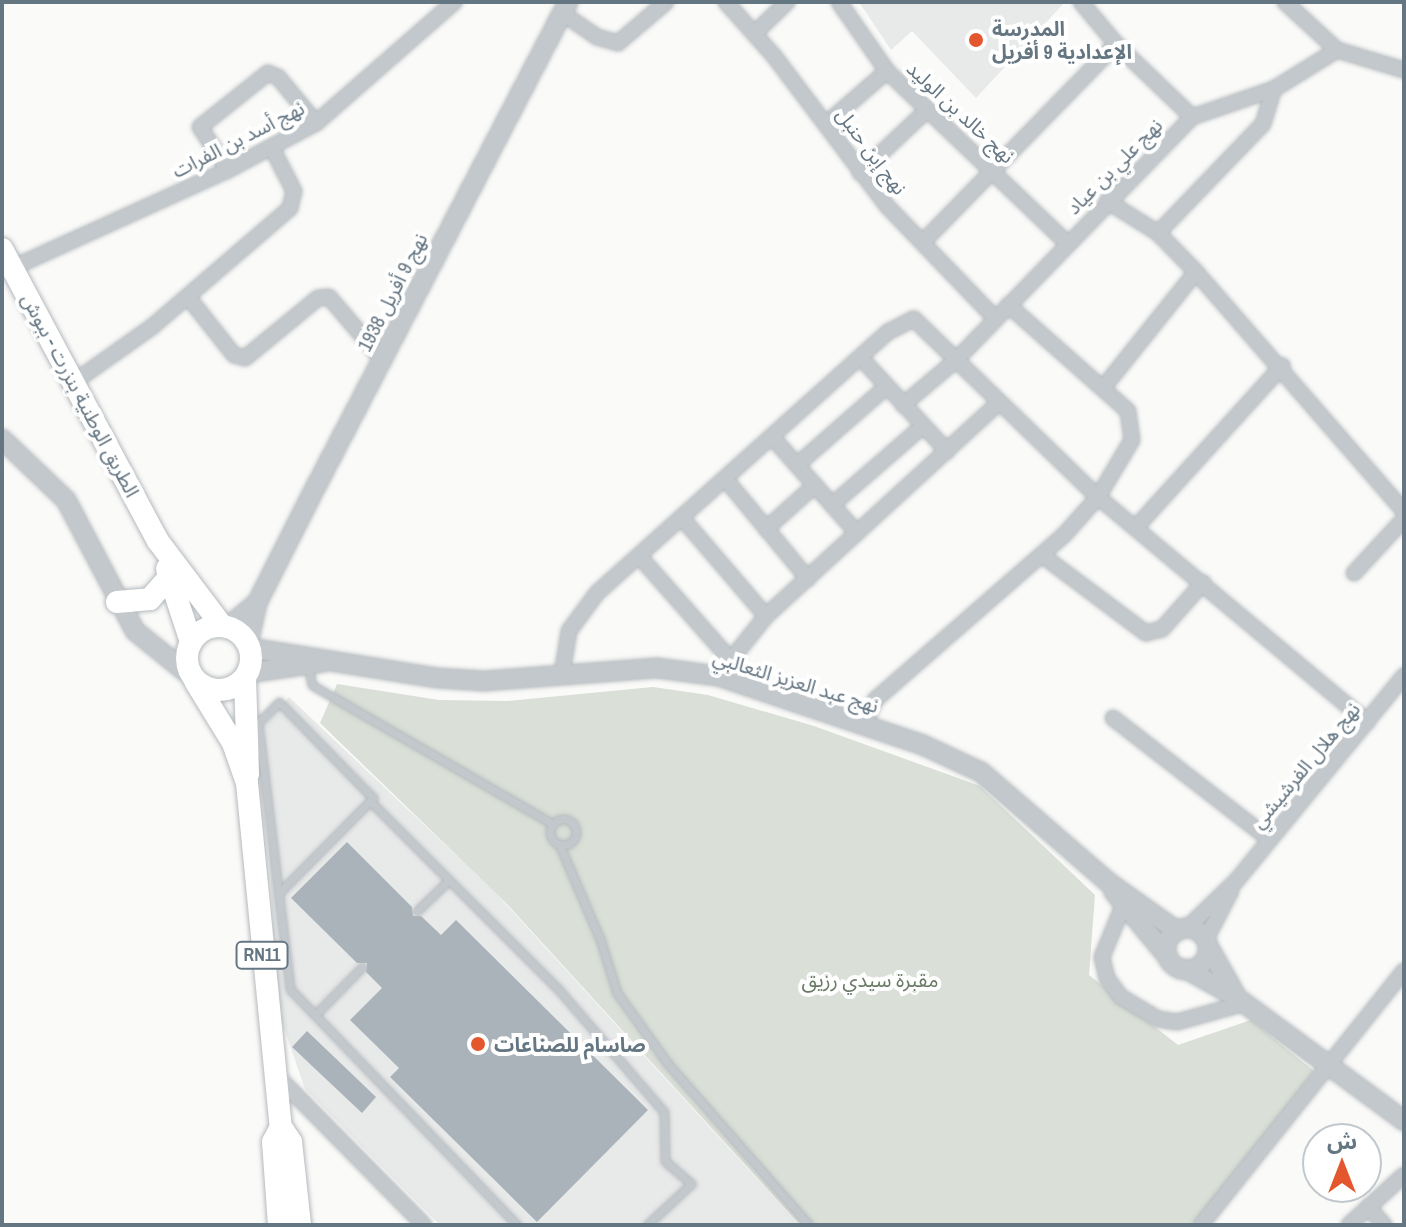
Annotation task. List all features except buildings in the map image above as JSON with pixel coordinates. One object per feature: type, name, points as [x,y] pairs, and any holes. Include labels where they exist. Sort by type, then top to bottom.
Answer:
[{"type":"main road","name":"الطريق الوطنية بنزرت - ببوش","points":[[7,259],[158,541],[190,645]]},
{"type":"main road","name":"الطريق الوطنية بنزرت - ببوش","points":[[158,541],[225,626]]},
{"type":"main road","points":[[117,602],[150,599],[170,576]]},
{"type":"main road","points":[[190,645],[201,631],[225,626]]},
{"type":"main road","name":"RN11","points":[[225,626],[249,646],[247,783],[281,1127],[291,1142],[300,1225]]},
{"type":"main road","name":"RN11","points":[[190,645],[193,678],[233,743],[247,783]]},
{"type":"main road","points":[[193,678],[220,691],[247,676]]},
{"type":"main road","name":"RN11","points":[[279,1225],[273,1142],[281,1127]]},
{"type":"street","name":"نهج أسد بن الفرات","points":[[7,259],[228,170],[316,123],[454,2]]},
{"type":"street","points":[[565,8],[597,37],[618,43],[666,2]]},
{"type":"street","name":"نهج إبن حنبل","points":[[726,2],[755,33],[860,173],[994,317]]},
{"type":"street","points":[[755,33],[787,2]]},
{"type":"street","name":"نهج خالد بن الوليد","points":[[839,2],[887,71],[1066,242]]},
{"type":"street","points":[[1081,2],[1116,44],[1192,117]]},
{"type":"street","points":[[1285,2],[1337,50],[1404,70]]},
{"type":"street","name":"نهج 9 أفريل 1938","points":[[257,603],[565,8]]},
{"type":"street","points":[[923,242],[1116,44]]},
{"type":"street","name":"نهج علي بن عياد","points":[[903,405],[956,360],[1066,242],[1192,117],[1274,89],[1337,50]]},
{"type":"street","points":[[826,124],[887,71]]},
{"type":"street","points":[[228,170],[200,127],[268,73],[278,77],[316,123]]},
{"type":"street","points":[[1158,233],[1263,124],[1274,89]]},
{"type":"street","points":[[860,173],[927,110]]},
{"type":"street","points":[[74,382],[188,297],[293,203],[292,183],[272,148]]},
{"type":"street","points":[[1107,201],[1158,233],[1196,272],[1282,366],[1404,511]]},
{"type":"street","points":[[1103,388],[1196,272]]},
{"type":"street","points":[[188,297],[239,358],[252,356],[325,296],[382,359]]},
{"type":"street","points":[[864,725],[875,700],[1043,556],[1098,497],[1133,431],[1128,411],[1008,305]]},
{"type":"street","points":[[562,674],[575,620],[682,518],[727,481],[894,327],[914,319],[997,404],[1098,497],[1138,525],[1367,722]]},
{"type":"street","points":[[861,358],[947,451]]},
{"type":"street","points":[[1138,525],[1282,366]]},
{"type":"street","points":[[797,465],[886,387]]},
{"type":"street","points":[[718,676],[729,658],[766,616],[997,404]]},
{"type":"street","points":[[832,505],[923,426]]},
{"type":"street","points":[[773,438],[857,533]]},
{"type":"street","points":[[2,439],[66,500],[117,602],[145,643],[193,678]]},
{"type":"street","points":[[727,481],[808,579]]},
{"type":"street","points":[[766,529],[815,485]]},
{"type":"street","points":[[682,518],[766,616]]},
{"type":"street","points":[[1354,573],[1404,519]]},
{"type":"street","points":[[1043,556],[1146,633],[1162,629],[1203,583]]},
{"type":"street","points":[[640,557],[729,658]]},
{"type":"street","points":[[225,626],[257,603]]},
{"type":"street","points":[[257,603],[249,646],[317,664]]},
{"type":"street","points":[[145,643],[190,645]]},
{"type":"street","points":[[247,676],[317,664]]},
{"type":"street","name":"نهج عبد العزيز الثعالبي","points":[[317,664],[453,679],[657,668],[718,676],[864,725],[998,782],[1108,882],[1182,929]]},
{"type":"street","name":"نهج هلال الفرشيشي","points":[[1182,929],[1237,880],[1404,676]]},
{"type":"street","points":[[1113,718],[1269,839]]},
{"type":"street","name":"نهج هلال الفرشيشي","points":[[1207,942],[1237,880]]},
{"type":"street","name":"نهج عبد العزيز الثعالبي","points":[[1108,882],[1123,906],[1168,957]]},
{"type":"street","points":[[1123,906],[1102,957],[1107,978],[1121,997],[1158,1019],[1177,1022],[1241,1000]]},
{"type":"street","points":[[1241,1000],[1207,942],[1182,929],[1168,942],[1168,957],[1241,1000],[1404,1121]]},
{"type":"street","points":[[1186,969],[1203,963],[1207,942]]},
{"type":"street","points":[[1201,1225],[1404,971]]},
{"type":"street","points":[[275,1074],[424,1225]]},
{"type":"street","points":[[1349,1225],[1404,1175]]},
{"type":"street","points":[[1368,1207],[1384,1225]]},
{"type":"lane","points":[[317,664],[312,685],[553,824]]},
{"type":"lane","points":[[279,893],[373,798],[279,702],[258,723],[290,989],[517,1225]]},
{"type":"lane","points":[[370,801],[559,990],[664,1112],[665,1161],[691,1184],[647,1225]]},
{"type":"lane","points":[[553,824],[563,819],[575,826],[572,840],[559,844]]},
{"type":"lane","points":[[553,824],[551,837],[559,844],[600,939],[617,993],[668,1064],[809,1225]]},
{"type":"lane","points":[[417,911],[448,881]]},
{"type":"lane","points":[[315,1015],[362,967]]},
{"type":"shaded area","name":"المدرسة الإعدادية 9 أفريل","points":[[859,2],[1065,2],[976,98],[912,31],[891,50]]},
{"type":"shaded area","points":[[289,697],[493,890],[799,1225],[440,1225],[305,1089],[277,1008],[263,726]]},
{"type":"green space","name":"مقبرة سيدي رزيق","points":[[337,684],[439,700],[507,701],[653,687],[708,695],[814,726],[980,786],[1095,895],[1089,975],[1178,1045],[1251,1020],[1314,1071],[1197,1225],[800,1225],[505,902],[320,723]]},
{"type":"place","name":"المدرسة الإعدادية 9 أفريل","points":[[976,40]]},
{"type":"place","name":"صاسام للصناعات","points":[[478,1044]]}]
